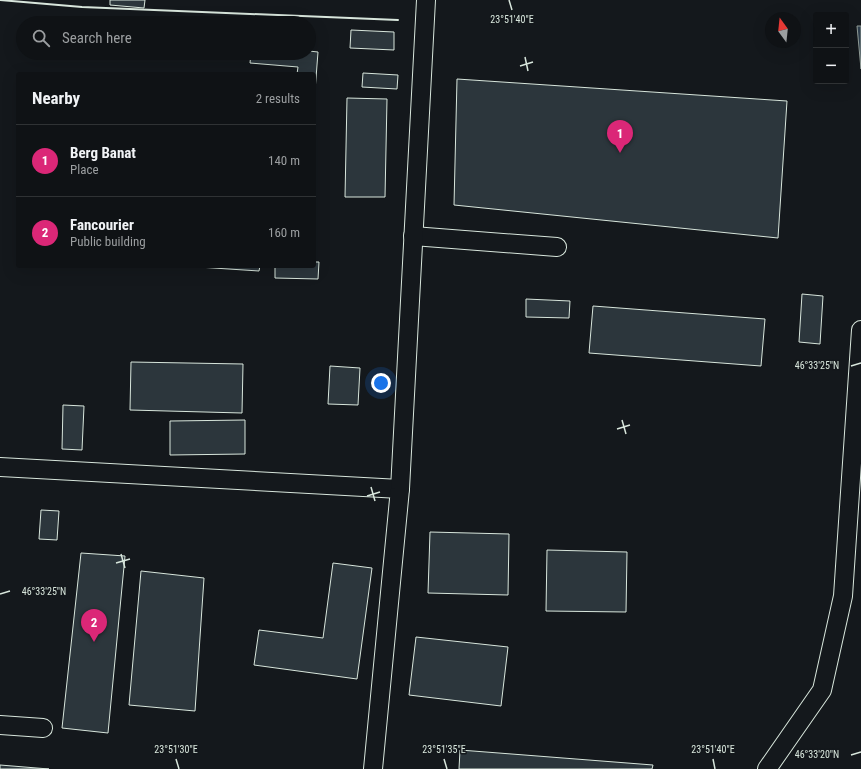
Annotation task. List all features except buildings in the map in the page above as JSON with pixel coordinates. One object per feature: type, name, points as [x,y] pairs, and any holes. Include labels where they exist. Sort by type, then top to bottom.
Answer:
[{"type":"street","points":[[373,769],[400,489],[426,0]]},
{"type":"street","points":[[413,236],[557,247]]},
{"type":"street","points":[[767,769],[822,690],[843,596],[861,330]]},
{"type":"street","points":[[0,467],[400,489]]},
{"type":"street","points":[[0,725],[43,728]]},
{"type":"water","points":[[857,26],[861,26],[861,69]]},
{"type":"wall","points":[[0,0],[82,7],[301,16]]},
{"type":"wall","points":[[316,17],[398,20]]},
{"type":"place","name":"Berg Banat","points":[[620,153]]},
{"type":"place","name":"Fancourier","points":[[94,642]]}]
